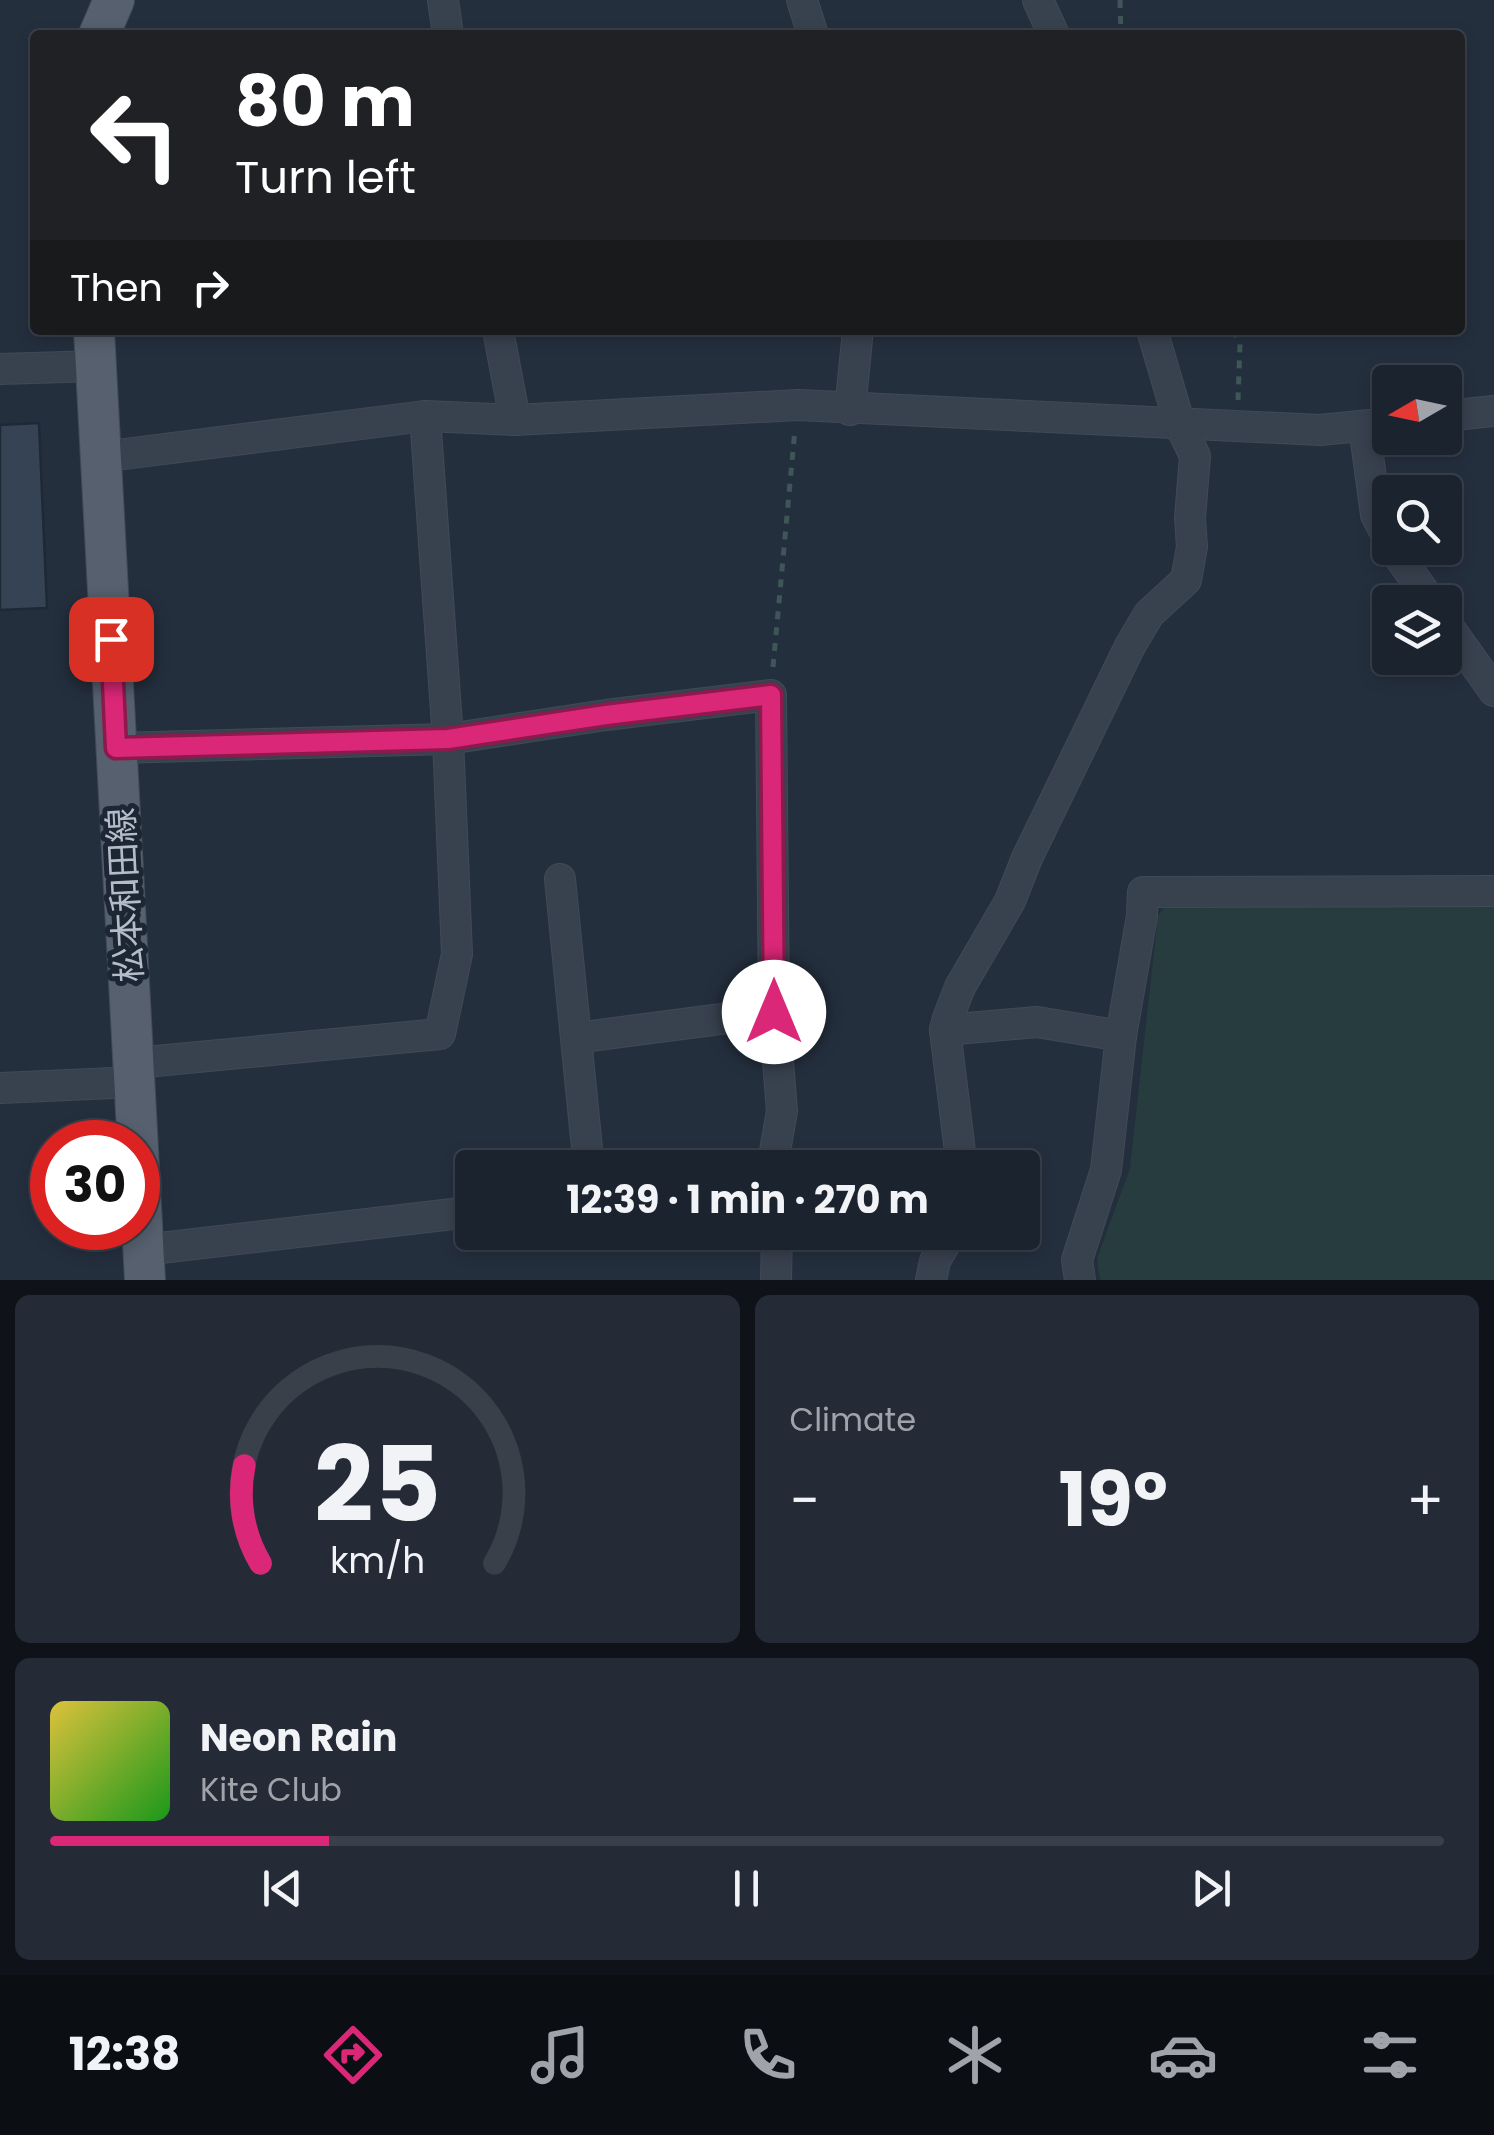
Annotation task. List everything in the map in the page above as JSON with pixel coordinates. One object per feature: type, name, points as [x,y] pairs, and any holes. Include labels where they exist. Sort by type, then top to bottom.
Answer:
[{"type":"main road","points":[[101,30],[114,0]]},
{"type":"main road","name":"松本和田線","points":[[95,348],[144,1265]]},
{"type":"street","points":[[443,0],[447,30]]},
{"type":"street","points":[[802,0],[811,30]]},
{"type":"street","points":[[1038,0],[1052,30]]},
{"type":"street","points":[[499,335],[515,420]]},
{"type":"street","points":[[850,410],[858,335]]},
{"type":"street","points":[[960,1150],[946,1030],[960,987],[1010,901],[1026,858],[1054,809],[1124,658],[1149,614],[1186,580],[1192,547],[1195,456],[1180,426],[1153,335]]},
{"type":"street","points":[[0,369],[95,348]]},
{"type":"street","points":[[101,457],[424,416],[515,420],[798,405],[1180,426],[1320,430],[1372,425]]},
{"type":"street","points":[[1462,414],[1494,410]]},
{"type":"street","points":[[0,1088],[440,1034],[457,954],[448,739],[424,416]]},
{"type":"street","points":[[1462,646],[1494,691]]},
{"type":"street","points":[[116,748],[448,739],[771,695],[774,1012],[782,1111],[775,1150]]},
{"type":"street","points":[[560,879],[588,1150]]},
{"type":"street","points":[[1080,1280],[1078,1260],[1106,1170],[1120,1036],[1143,892],[1494,891]]},
{"type":"street","points":[[576,1038],[774,1012]]},
{"type":"street","points":[[946,1030],[1037,1022],[1120,1036]]},
{"type":"street","points":[[144,1265],[455,1213]]},
{"type":"street","points":[[776,1250],[776,1280]]},
{"type":"street","points":[[931,1280],[941,1250]]},
{"type":"path","points":[[1120,0],[1121,30]]},
{"type":"path","points":[[1236,335],[1240,344],[1238,428]]},
{"type":"path","points":[[771,695],[798,405]]},
{"type":"green space","points":[[1494,901],[1494,1280],[1100,1280],[1097,1259],[1130,1168],[1158,916],[1164,908]]},
{"type":"building","points":[[39,423],[47,608],[0,610],[0,425]]},
{"type":"route","points":[[111,639],[116,748],[448,739],[771,695],[774,1012]]}]
